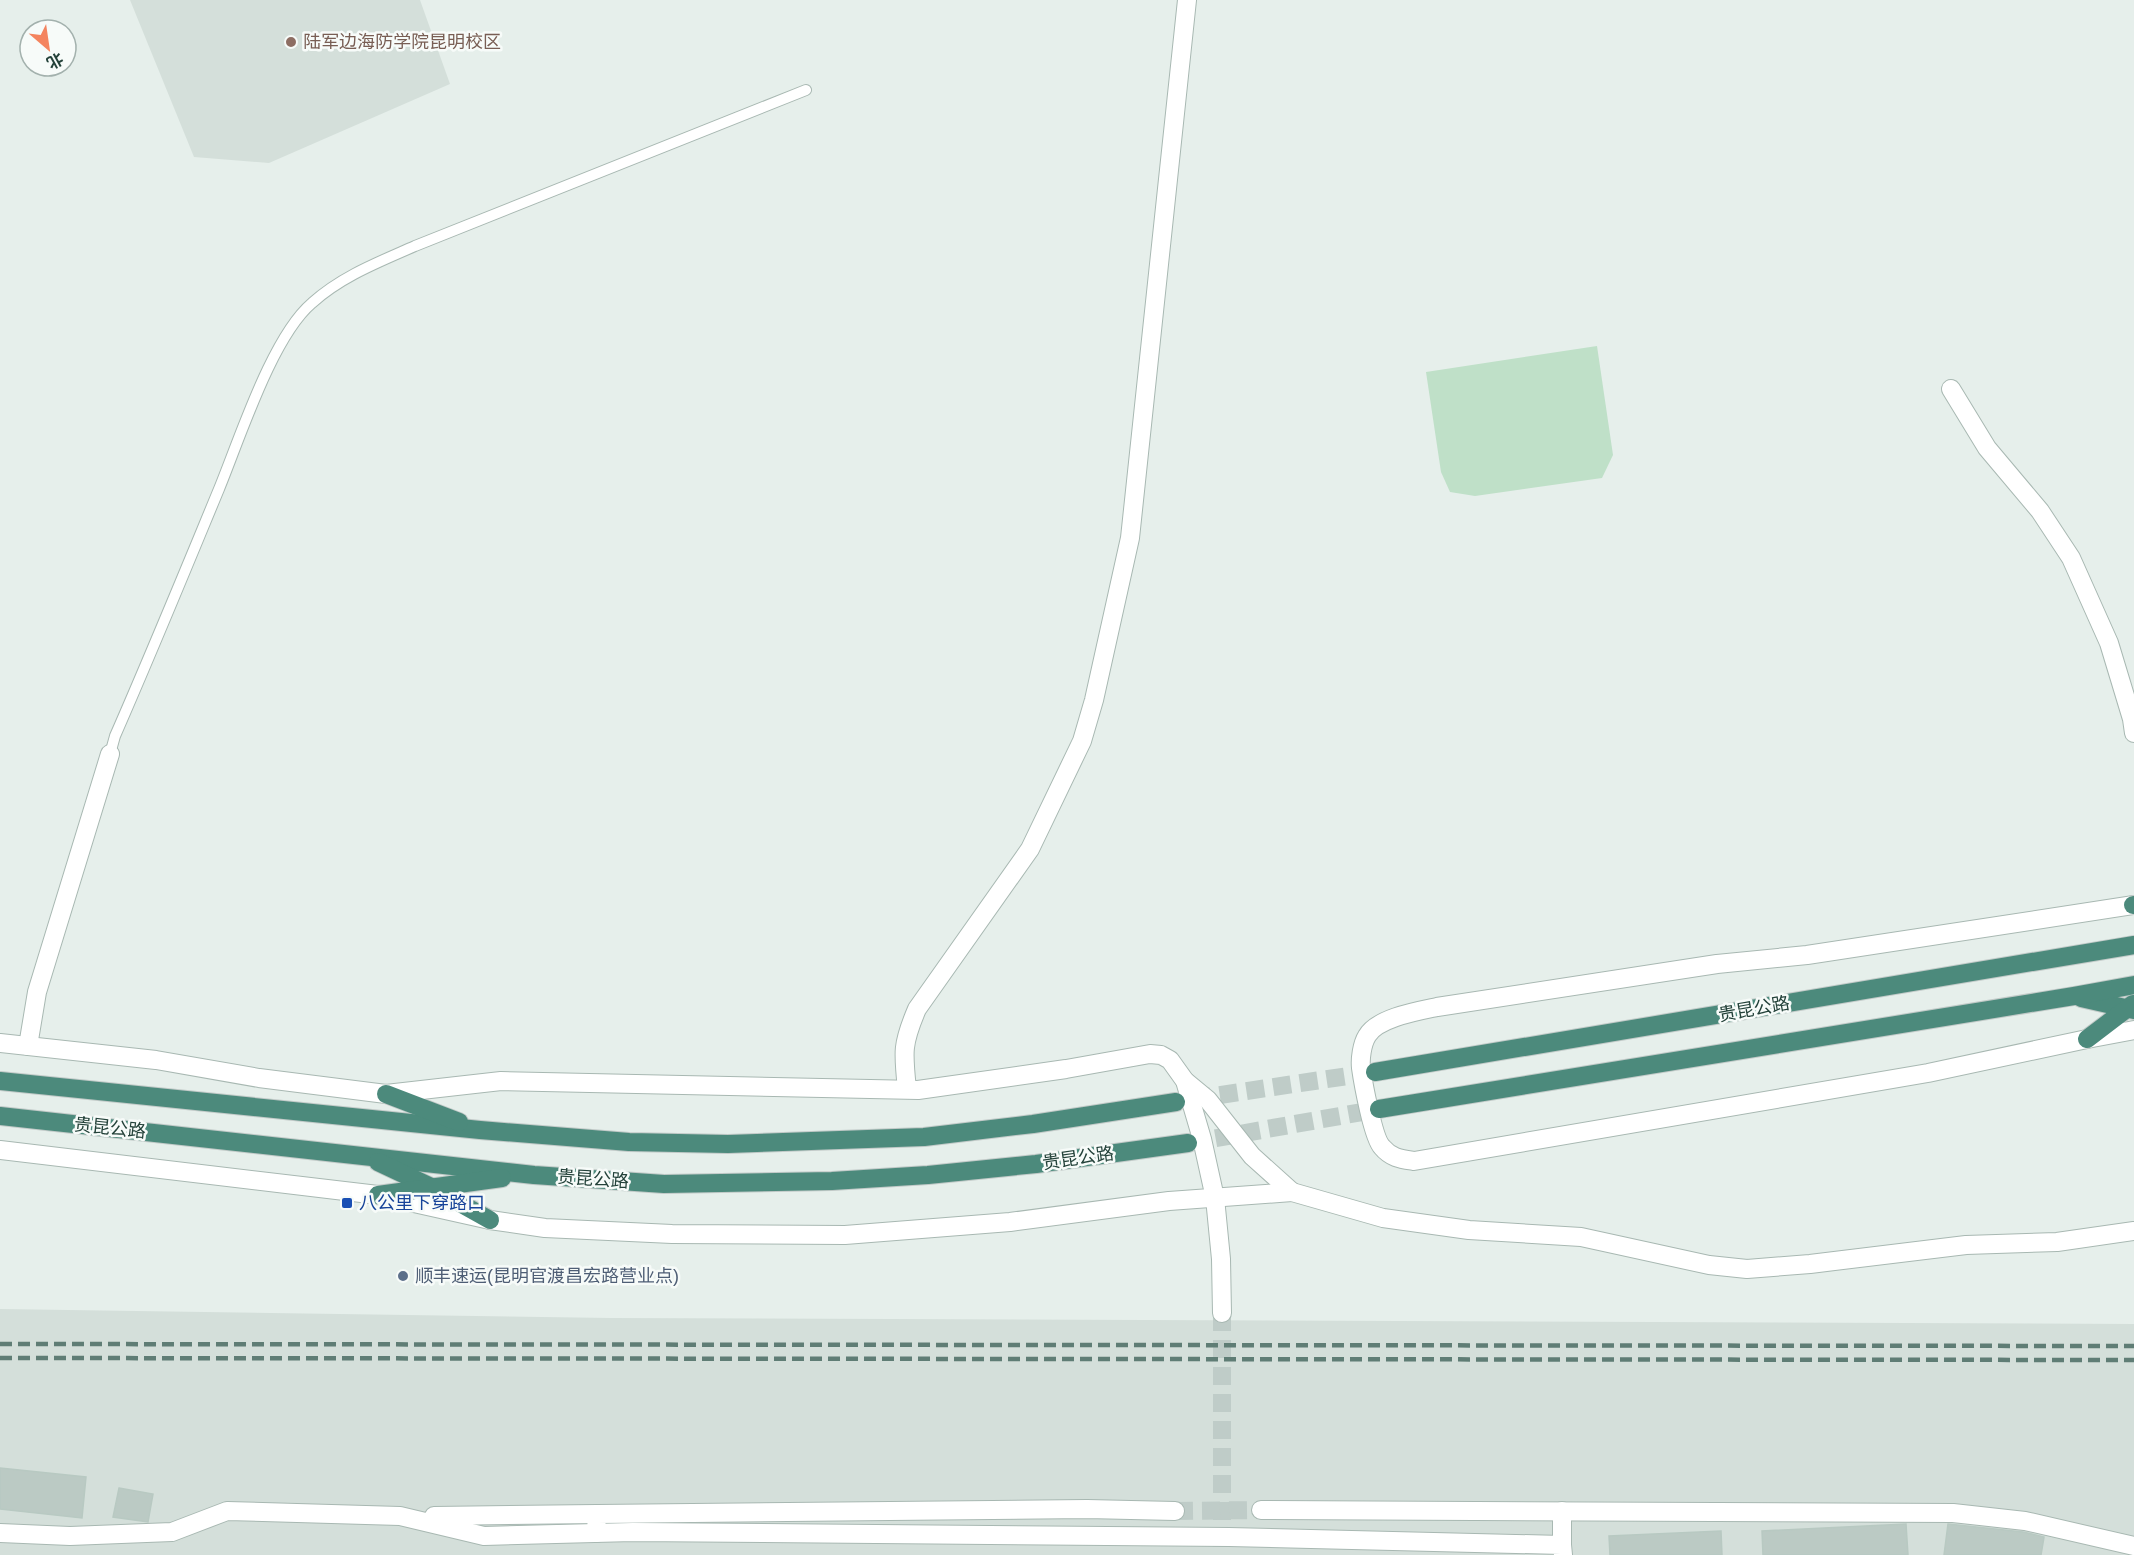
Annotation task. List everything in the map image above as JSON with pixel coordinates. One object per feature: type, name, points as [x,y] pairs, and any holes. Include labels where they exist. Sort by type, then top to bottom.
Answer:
[{"type":"highway","name":"贵昆公路","points":[[1375,1072],[2134,945]]},
{"type":"highway","points":[[1379,1109],[2134,985]]},
{"type":"highway","points":[[2074,996],[2132,1007]]},
{"type":"highway","points":[[2087,1039],[2132,1007]]},
{"type":"highway","name":"贵昆公路","points":[[0,1081],[628,1143],[717,1144],[924,1137],[1032,1124],[1176,1102]]},
{"type":"highway","points":[[386,1094],[480,1130]]},
{"type":"highway","name":"贵昆公路","points":[[0,1116],[534,1175],[664,1185],[832,1181],[928,1175],[1036,1164],[1188,1143]]},
{"type":"highway","points":[[366,1156],[430,1187],[490,1220]]},
{"type":"highway","points":[[378,1195],[534,1175]]},
{"type":"street","points":[[907,1089],[903,1054],[906,1035],[917,1009],[1030,849],[1082,741],[1094,700],[1130,538],[1186,0]]},
{"type":"street","points":[[1951,389],[1987,448],[2040,511],[2071,558],[2109,643],[2133,723]]},
{"type":"street","points":[[28,1046],[37,992],[110,754]]},
{"type":"street","points":[[2134,905],[1807,955],[1717,964],[1437,1006],[1380,1024],[1367,1035],[1361,1066],[1374,1131],[1380,1146],[1396,1158],[1414,1161],[1928,1073],[2134,1030]]},
{"type":"street","points":[[0,1043],[156,1060],[259,1078],[386,1094],[501,1081],[918,1089],[1066,1069],[1150,1054],[1161,1055],[1170,1060],[1185,1081],[1208,1100],[1252,1156],[1292,1192]]},
{"type":"street","points":[[1185,1081],[1202,1138],[1215,1198],[1221,1259],[1222,1312]]},
{"type":"street","points":[[0,1150],[378,1195],[490,1220],[545,1228],[672,1234],[845,1235],[1010,1222],[1169,1200],[1292,1192],[1383,1218],[1469,1230],[1581,1237],[1708,1265],[1747,1269],[1810,1264],[1966,1245],[2057,1242],[2134,1231]]},
{"type":"street","points":[[0,1533],[70,1536],[172,1532],[226,1511],[402,1516],[1087,1509],[1175,1511]]},
{"type":"street","points":[[1260,1510],[1953,1513],[2025,1521],[2134,1546]]},
{"type":"street","points":[[402,1516],[484,1536],[596,1533],[1230,1537],[1563,1550],[1562,1511]]},
{"type":"street","points":[[596,1533],[597,1514]]},
{"type":"lane","points":[[110,754],[115,736],[176,596],[265,376],[286,335],[311,303],[353,273],[415,246],[806,90]]},
{"type":"shaded area","name":"陆军边海防学院昆明校区","points":[[130,0],[420,0],[450,84],[269,163],[194,157]]},
{"type":"shaded area","points":[[0,1309],[611,1318],[2134,1324],[2134,1555],[0,1555]]},
{"type":"green space","points":[[1597,346],[1613,455],[1602,478],[1475,496],[1450,492],[1441,472],[1426,372]]},
{"type":"building","points":[[0,1468],[86,1477],[82,1518],[0,1509]]},
{"type":"building","points":[[119,1488],[153,1494],[148,1522],[113,1517]]},
{"type":"building","points":[[1906,1524],[1908,1555],[1763,1555],[1762,1531]]},
{"type":"building","points":[[1948,1524],[2023,1532],[2044,1537],[2041,1555],[1944,1555]]},
{"type":"building","points":[[1721,1531],[1722,1555],[1610,1555],[1609,1536]]},
{"type":"tunnel","points":[[1193,1099],[1375,1072]]},
{"type":"tunnel","points":[[1189,1143],[1379,1109]]},
{"type":"tunnel","points":[[1222,1313],[1222,1555]]},
{"type":"tunnel","points":[[1175,1511],[1261,1510]]},
{"type":"railway","points":[[0,1344],[2134,1346]]},
{"type":"railway","points":[[0,1358],[2134,1360]]},
{"type":"place","name":"陆军边海防学院昆明校区","points":[[291,42]]},
{"type":"place","name":"八公里下穿路口","points":[[347,1203]]},
{"type":"place","name":"顺丰速运(昆明官渡昌宏路营业点)","points":[[403,1276]]}]
